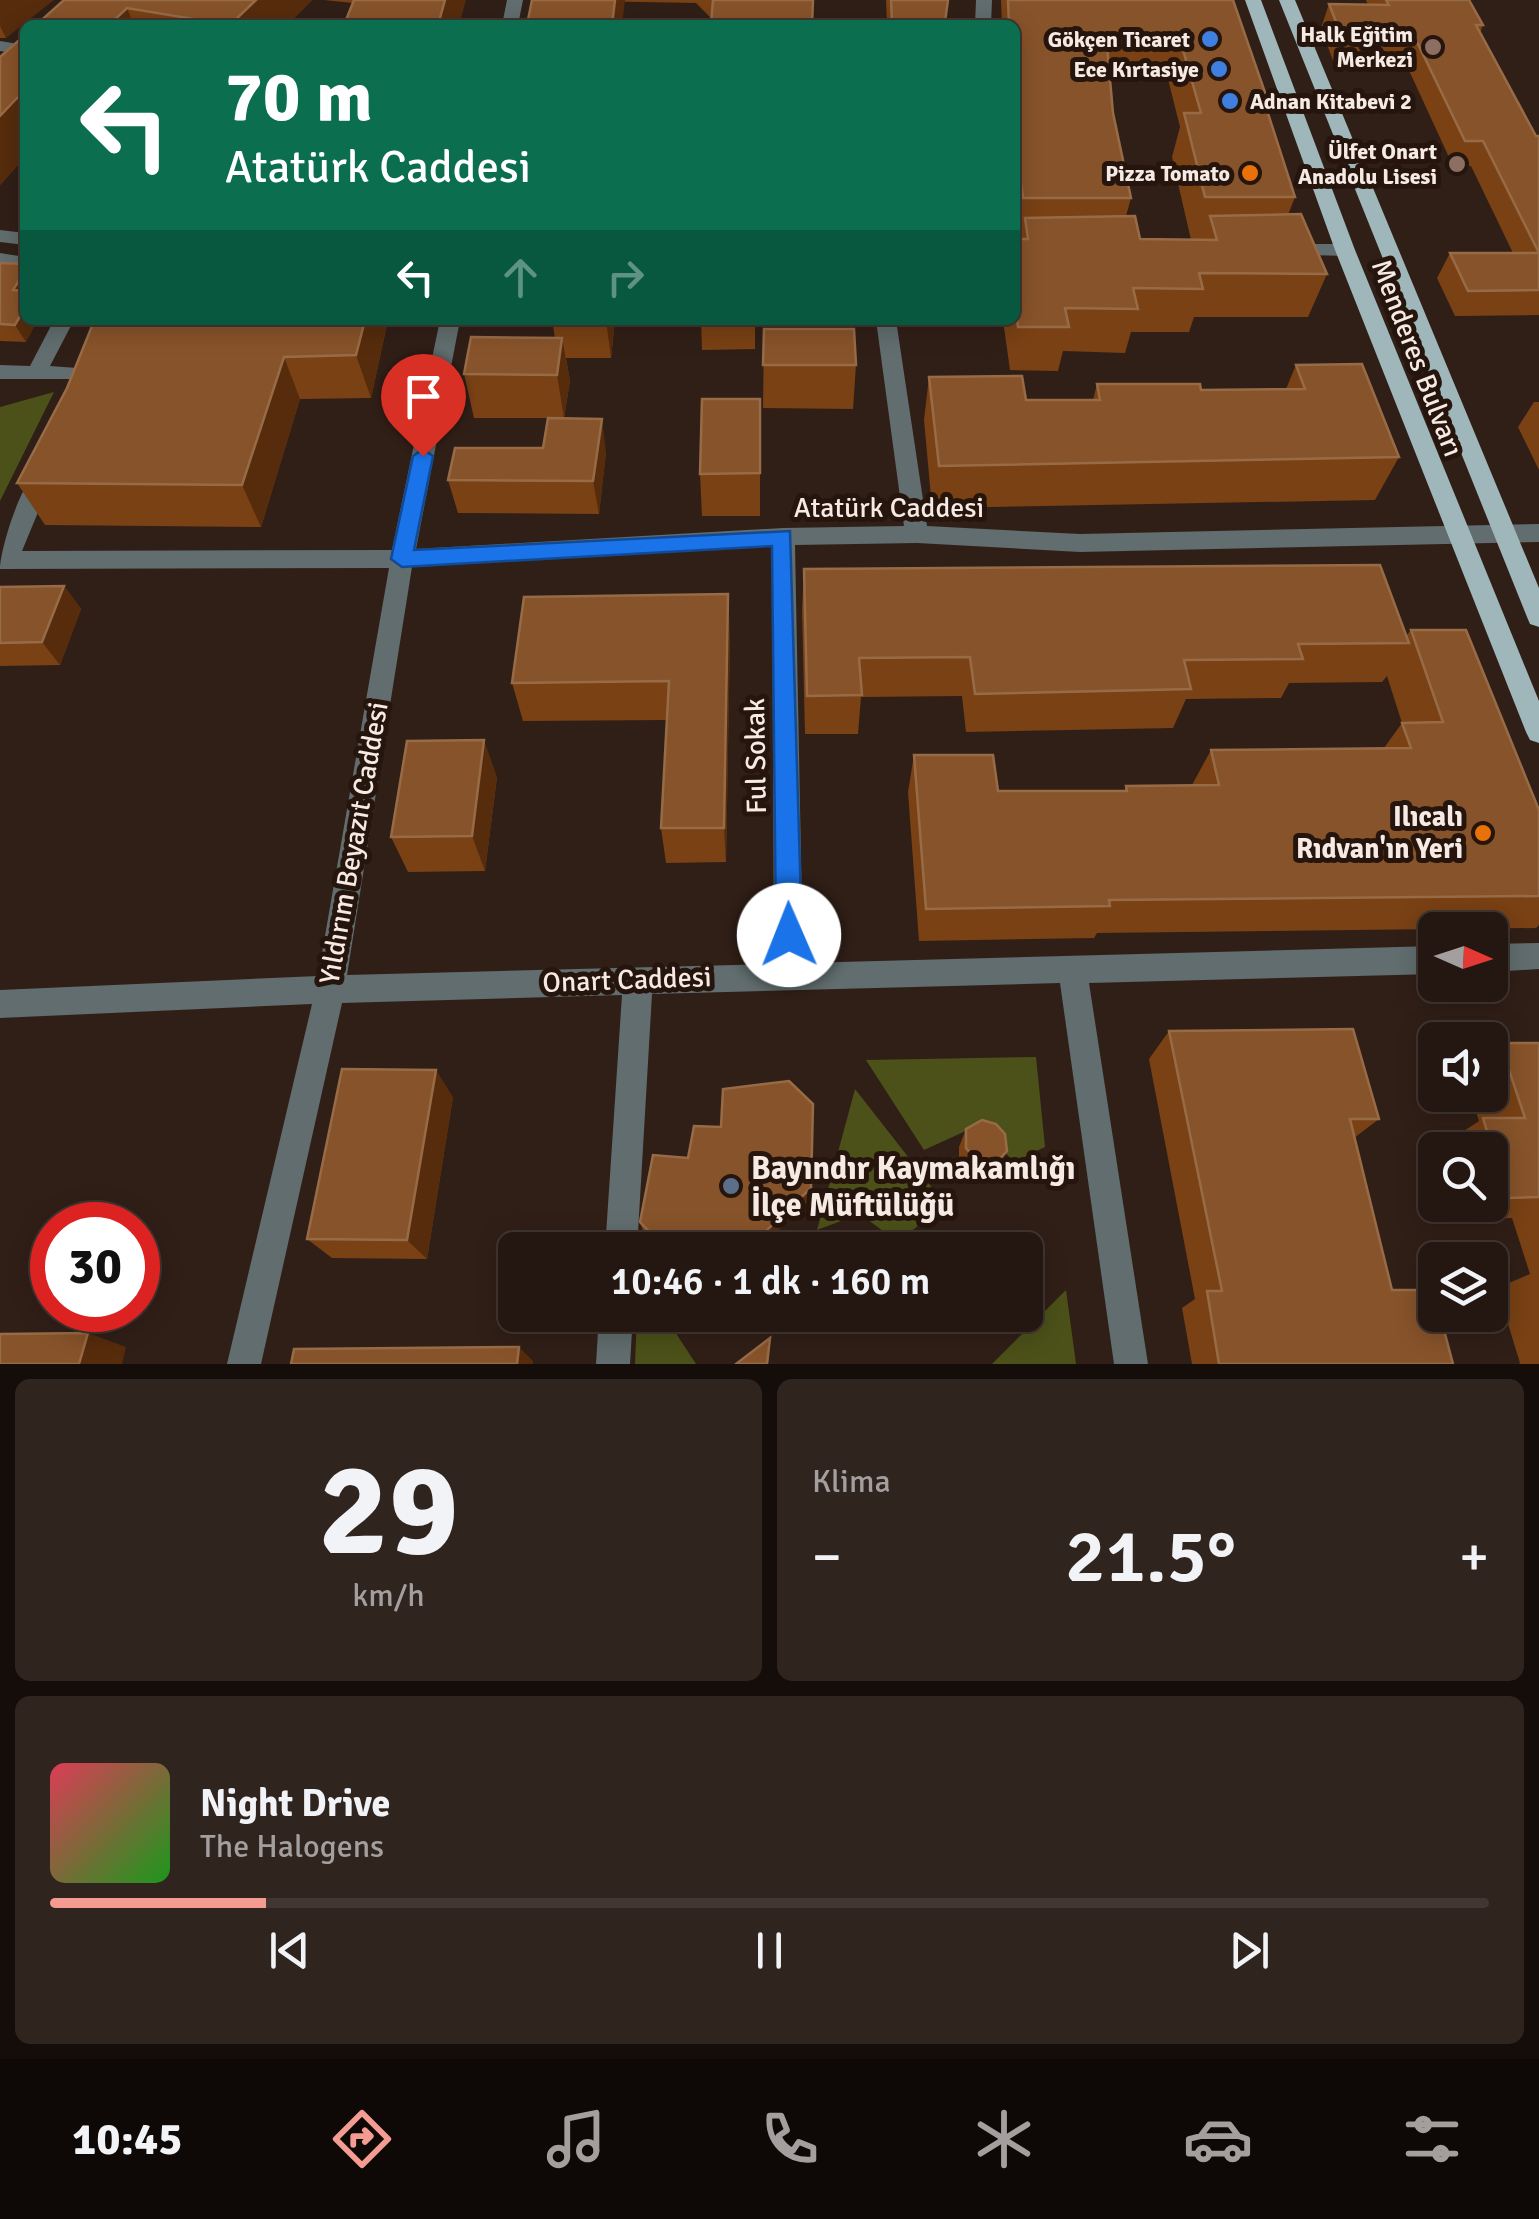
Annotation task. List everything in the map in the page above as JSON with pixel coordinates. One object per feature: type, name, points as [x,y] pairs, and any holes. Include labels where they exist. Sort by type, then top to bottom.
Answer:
[{"type":"main road","name":"Menderes Bulvarı","points":[[1253,0],[1345,250],[1456,534],[1539,732]]},
{"type":"main road","name":"Menderes Bulvarı","points":[[1286,0],[1539,618]]},
{"type":"street","points":[[1267,250],[1345,250]]},
{"type":"street","points":[[36,373],[61,325]]},
{"type":"street","name":"Yıldırım Beyazıt Caddesi","points":[[244,1364],[330,989],[402,559],[449,325]]},
{"type":"street","points":[[887,325],[917,534]]},
{"type":"street","points":[[0,372],[36,373],[81,383],[97,347]]},
{"type":"street","points":[[4,560],[50,458]]},
{"type":"street","name":"Atatürk Caddesi","points":[[4,560],[402,559],[782,537],[917,534],[1080,543],[1539,533]]},
{"type":"street","name":"Ful Sokak","points":[[782,537],[790,974]]},
{"type":"street","points":[[1508,957],[1539,956]]},
{"type":"street","name":"Onart Caddesi","points":[[0,1004],[790,974],[1073,971],[1418,961]]},
{"type":"street","points":[[1073,971],[1131,1364]]},
{"type":"street","points":[[621,1232],[638,981]]},
{"type":"street","points":[[613,1364],[615,1332]]},
{"type":"green space","points":[[54,392],[0,501],[0,407]]},
{"type":"green space","points":[[1036,1057],[1045,1147],[1014,1162],[979,1125],[924,1150],[866,1060]]},
{"type":"green space","points":[[855,1089],[945,1204],[910,1232],[884,1232],[860,1214],[817,1230]]},
{"type":"green space","points":[[1066,1290],[1076,1364],[992,1364],[1024,1332],[1043,1332],[1043,1313]]},
{"type":"green space","points":[[636,1332],[675,1332],[696,1364],[635,1364]]},
{"type":"building","points":[[64,0],[256,0],[235,20],[200,20],[127,8],[114,20],[42,20]]},
{"type":"building","points":[[354,0],[445,0],[439,20],[346,20]]},
{"type":"building","points":[[532,0],[615,0],[613,20],[528,20]]},
{"type":"building","points":[[713,0],[813,0],[812,20],[711,20]]},
{"type":"building","points":[[891,0],[948,0],[945,20],[892,20]]},
{"type":"building","points":[[1008,0],[1233,0],[1269,104],[1265,104],[1295,197],[1205,197],[1184,113],[1201,113],[1179,36],[1106,34],[1113,113],[1131,198],[1023,198],[1020,20],[1009,20]]},
{"type":"building","points":[[1386,0],[1469,0],[1483,25],[1476,25],[1539,136],[1539,253],[1483,141],[1465,141],[1417,42],[1344,42],[1329,4],[1389,5]]},
{"type":"building","points":[[20,39],[20,98],[0,116],[0,57]]},
{"type":"building","points":[[1301,214],[1327,274],[1199,273],[1203,289],[1133,288],[1138,309],[1065,308],[1069,327],[1018,327],[1020,239],[1028,239],[1025,218],[1135,216],[1140,239],[1217,240],[1210,216]]},
{"type":"building","points":[[1450,253],[1539,253],[1539,290],[1468,291]]},
{"type":"building","points":[[0,263],[20,264],[20,279],[13,290],[20,291],[20,316],[15,325],[0,324]]},
{"type":"building","points":[[92,325],[364,325],[356,355],[284,357],[242,485],[17,483],[67,388]]},
{"type":"building","points":[[764,329],[854,329],[856,365],[763,365]]},
{"type":"building","points":[[471,337],[562,338],[557,375],[464,374]]},
{"type":"building","points":[[1362,364],[1399,457],[939,466],[929,377],[1022,376],[1026,400],[1100,400],[1097,384],[1200,384],[1201,390],[1305,389],[1296,365]]},
{"type":"building","points":[[702,399],[760,399],[760,473],[700,474]]},
{"type":"building","points":[[548,418],[602,419],[593,481],[448,480],[455,448],[543,448]]},
{"type":"building","points":[[1380,565],[1409,643],[1298,644],[1303,659],[1184,660],[1191,689],[975,694],[970,657],[859,658],[862,695],[807,696],[804,569]]},
{"type":"building","points":[[64,586],[42,642],[0,643],[0,587]]},
{"type":"building","points":[[728,594],[724,828],[661,828],[669,681],[512,683],[524,597]]},
{"type":"building","points":[[1411,630],[1466,630],[1539,810],[1539,896],[1109,900],[1110,906],[926,909],[914,755],[993,755],[998,791],[1127,791],[1126,786],[1219,785],[1211,750],[1411,748],[1402,723],[1443,722]]},
{"type":"building","points":[[484,740],[472,836],[391,837],[407,741]]},
{"type":"building","points":[[1353,1029],[1379,1119],[1350,1119],[1392,1290],[1418,1290],[1418,1332],[1445,1332],[1453,1364],[1219,1364],[1207,1291],[1222,1291],[1169,1031]]},
{"type":"building","points":[[1508,1043],[1539,1043],[1539,1197],[1508,1198],[1508,1132],[1487,1132],[1483,1118],[1525,1118],[1508,1067]]},
{"type":"building","points":[[342,1069],[436,1070],[407,1240],[307,1239]]},
{"type":"building","name":"Bayındır Kaymakamlığı İlçe Müftülüğü","points":[[789,1081],[813,1104],[811,1188],[765,1232],[650,1232],[640,1222],[653,1155],[688,1158],[694,1126],[721,1127],[723,1089]]},
{"type":"building","points":[[982,1120],[996,1124],[1005,1134],[1007,1151],[996,1163],[976,1160],[966,1148],[966,1129]]},
{"type":"building","points":[[88,1333],[79,1364],[0,1364],[0,1334]]},
{"type":"building","points":[[770,1338],[767,1364],[736,1364]]},
{"type":"building","points":[[519,1347],[517,1364],[291,1364],[294,1349]]},
{"type":"place","name":"Gökçen Ticaret","points":[[1210,39]]},
{"type":"place","name":"Halk Eğitim Merkezi","points":[[1433,47]]},
{"type":"place","name":"Ece Kırtasiye","points":[[1219,69]]},
{"type":"place","name":"Adnan Kitabevi 2","points":[[1230,101]]},
{"type":"place","name":"Ülfet Onart Anadolu Lisesi","points":[[1457,164]]},
{"type":"place","name":"Pizza Tomato","points":[[1250,173]]},
{"type":"place","name":"Ilıcalı Rıdvan'ın Yeri","points":[[1483,833]]},
{"type":"place","name":"Bayındır Kaymakamlığı İlçe Müftülüğü","points":[[731,1186]]},
{"type":"route","points":[[423,456],[402,559],[782,537],[789,935]]}]
